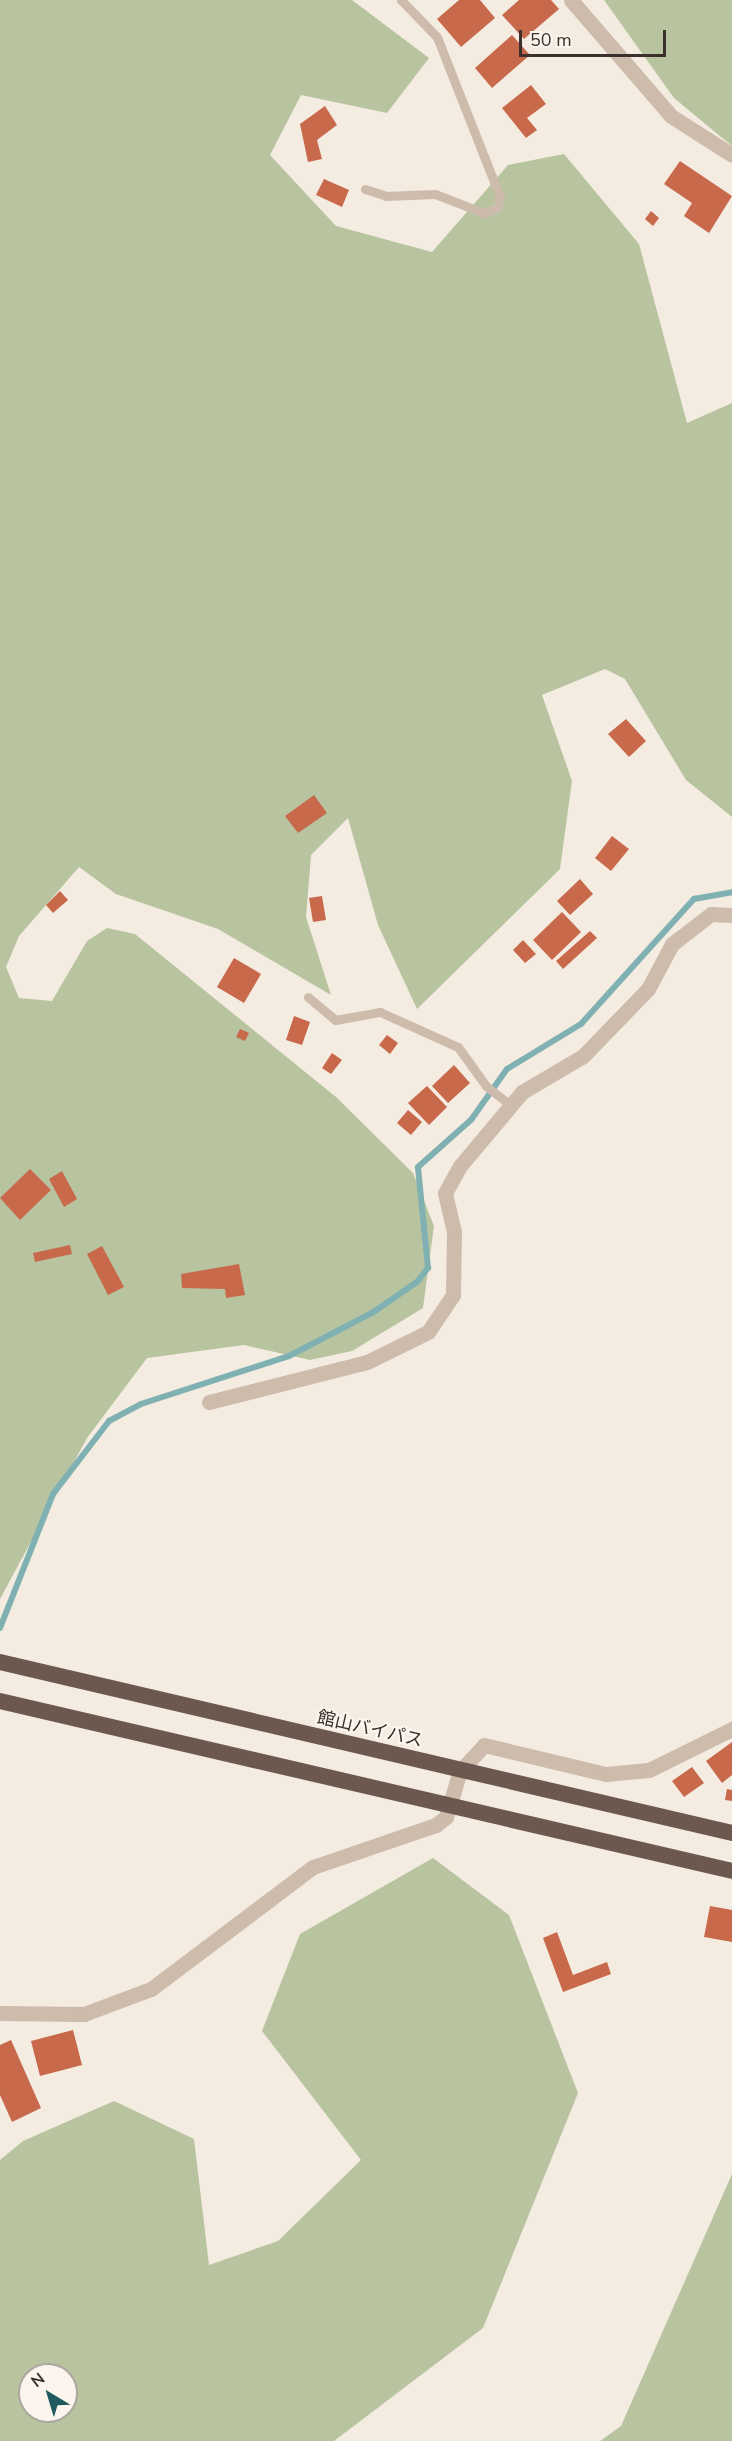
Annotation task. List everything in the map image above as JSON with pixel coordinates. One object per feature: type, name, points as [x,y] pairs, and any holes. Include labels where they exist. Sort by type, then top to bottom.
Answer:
[{"type":"highway","name":"館山バイパス","points":[[0,1662],[732,1833]]},
{"type":"highway","points":[[8,1703],[732,1871]]},
{"type":"street","points":[[571,0],[670,116],[732,155]]},
{"type":"street","points":[[208,1402],[367,1362],[428,1332],[443,1315],[457,1274],[445,1193],[460,1166],[508,1102],[583,1056],[648,989],[672,944],[711,914],[732,915]]},
{"type":"street","points":[[0,2013],[84,2014],[151,1989],[313,1867],[348,1851],[412,1838],[436,1825],[450,1806],[460,1771],[484,1745],[606,1774],[649,1770],[732,1729]]},
{"type":"lane","points":[[365,189],[386,196],[435,194],[484,213],[497,208],[500,197],[437,38],[401,0]]},
{"type":"lane","points":[[308,997],[335,1020],[380,1012],[458,1047],[486,1086],[508,1102]]},
{"type":"green space","points":[[0,0],[352,0],[429,58],[387,113],[301,95],[270,155],[336,226],[432,252],[508,165],[564,154],[639,244],[687,423],[732,403],[732,817],[686,780],[625,679],[605,669],[542,695],[572,781],[560,869],[417,1009],[378,925],[348,818],[311,855],[306,917],[331,995],[218,929],[116,894],[79,867],[19,936],[6,967],[19,998],[52,1001],[87,941],[107,928],[135,934],[336,1097],[413,1173],[434,1226],[423,1308],[352,1351],[310,1360],[244,1345],[147,1358],[87,1438],[0,1599]]},
{"type":"green space","points":[[604,0],[732,0],[732,146],[674,98]]},
{"type":"green space","points":[[433,1858],[509,1915],[578,2093],[483,2328],[334,2441],[0,2441],[0,2160],[23,2141],[114,2101],[194,2139],[209,2265],[278,2241],[361,2160],[262,2031],[300,1934]]},
{"type":"green space","points":[[732,2174],[732,2441],[600,2441],[621,2426]]},
{"type":"building","points":[[459,0],[480,0],[495,18],[461,47],[437,19]]},
{"type":"building","points":[[519,0],[551,0],[559,9],[524,39],[502,15]]},
{"type":"building","points":[[512,35],[530,55],[492,88],[475,68]]},
{"type":"building","points":[[531,85],[546,104],[527,118],[537,130],[526,138],[502,108]]},
{"type":"building","points":[[325,106],[337,125],[317,140],[322,159],[308,162],[300,124]]},
{"type":"building","points":[[680,161],[732,196],[709,233],[684,216],[692,203],[664,184]]},
{"type":"building","points":[[324,179],[349,190],[342,207],[316,195]]},
{"type":"building","points":[[651,211],[659,218],[653,226],[645,219]]},
{"type":"building","points":[[626,719],[646,741],[629,757],[608,734]]},
{"type":"building","points":[[314,795],[327,813],[298,833],[285,816]]},
{"type":"building","points":[[612,836],[629,849],[611,871],[595,858]]},
{"type":"building","points":[[580,879],[593,894],[570,915],[557,901]]},
{"type":"building","points":[[60,891],[68,900],[53,913],[46,905]]},
{"type":"building","points":[[322,896],[326,920],[313,922],[309,898]]},
{"type":"building","points":[[562,912],[581,932],[552,960],[533,940]]},
{"type":"building","points":[[590,931],[597,938],[563,969],[556,961]]},
{"type":"building","points":[[523,940],[536,954],[525,963],[513,950]]},
{"type":"building","points":[[234,958],[261,974],[244,1003],[217,987]]},
{"type":"building","points":[[294,1016],[310,1022],[302,1045],[286,1040]]},
{"type":"building","points":[[240,1029],[249,1033],[245,1041],[236,1037]]},
{"type":"building","points":[[387,1035],[398,1043],[390,1054],[379,1045]]},
{"type":"building","points":[[332,1053],[342,1060],[331,1074],[322,1068]]},
{"type":"building","points":[[454,1065],[470,1083],[448,1103],[432,1086]]},
{"type":"building","points":[[427,1086],[447,1107],[429,1125],[408,1103]]},
{"type":"building","points":[[408,1110],[422,1122],[411,1135],[397,1123]]},
{"type":"building","points":[[30,1169],[51,1190],[20,1220],[0,1198]]},
{"type":"building","points":[[62,1171],[77,1199],[64,1207],[49,1179]]},
{"type":"building","points":[[70,1245],[72,1254],[35,1262],[33,1253]]},
{"type":"building","points":[[102,1246],[124,1287],[108,1295],[87,1254]]},
{"type":"building","points":[[239,1264],[245,1295],[226,1298],[225,1289],[182,1288],[181,1274]]},
{"type":"building","points":[[732,1742],[732,1775],[722,1783],[706,1761]]},
{"type":"building","points":[[692,1767],[704,1783],[684,1797],[672,1781]]},
{"type":"building","points":[[727,1789],[732,1790],[732,1801],[725,1800]]},
{"type":"building","points":[[710,1906],[732,1910],[732,1942],[704,1937]]},
{"type":"building","points":[[557,1932],[573,1975],[607,1962],[611,1974],[563,1992],[543,1938]]},
{"type":"building","points":[[73,2030],[82,2065],[40,2076],[31,2041]]},
{"type":"building","points":[[11,2040],[41,2108],[12,2122],[0,2095],[0,2045]]},
{"type":"waterway","points":[[0,1628],[53,1494],[109,1421],[141,1404],[289,1356],[372,1313],[417,1282],[428,1268],[418,1167],[471,1120],[507,1069],[581,1024],[694,899],[732,892]]}]
